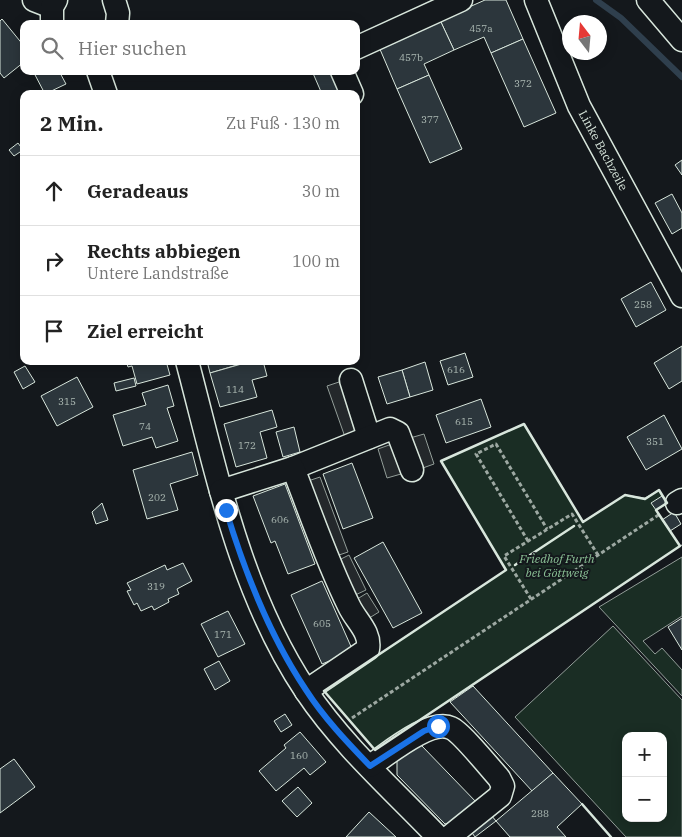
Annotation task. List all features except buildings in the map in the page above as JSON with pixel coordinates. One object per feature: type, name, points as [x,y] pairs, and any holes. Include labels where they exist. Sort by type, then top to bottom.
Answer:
[{"type":"street","points":[[114,0],[118,13],[117,20]]},
{"type":"street","points":[[360,46],[461,0]]},
{"type":"street","name":"Linke Bachzeile","points":[[536,0],[579,106],[682,296]]},
{"type":"street","points":[[648,0],[682,40]]},
{"type":"street","points":[[99,75],[105,90]]},
{"type":"street","points":[[344,75],[350,90]]},
{"type":"street","points":[[188,365],[236,542],[256,597],[280,648],[306,691],[335,729],[438,837]]},
{"type":"street","points":[[352,380],[370,437]]},
{"type":"street","points":[[221,491],[293,468],[390,430],[398,433],[412,470]]},
{"type":"street","points":[[293,468],[336,581],[356,621],[366,631],[370,639],[368,649],[361,655],[306,691]]},
{"type":"street","points":[[370,766],[424,731],[438,726],[452,728],[499,778],[503,786],[500,796],[448,837]]},
{"type":"path","points":[[528,541],[476,454],[496,444],[547,529]]},
{"type":"path","points":[[348,720],[673,506]]},
{"type":"path","points":[[531,600],[504,556],[572,514],[598,555]]},
{"type":"green space","name":"Friedhof Furth bei Göttweig","points":[[524,424],[583,522],[625,495],[645,498],[659,490],[667,503],[656,510],[680,546],[375,750],[324,691],[506,570],[441,461]]},
{"type":"green space","points":[[682,557],[682,616],[643,641],[655,654],[662,648],[682,670],[682,696],[599,607]]},
{"type":"green space","points":[[613,626],[682,700],[682,837],[626,837],[515,717]]},
{"type":"shaded area","points":[[342,381],[359,432],[345,437],[327,386]]},
{"type":"shaded area","points":[[424,434],[434,464],[420,469],[410,438]]},
{"type":"shaded area","points":[[392,444],[401,474],[387,478],[378,449]]},
{"type":"shaded area","points":[[320,477],[348,552],[333,557],[305,482]]},
{"type":"shaded area","points":[[349,555],[366,590],[351,597],[335,562]]},
{"type":"shaded area","points":[[367,593],[379,612],[366,620],[354,601]]},
{"type":"waterway","points":[[596,0],[621,18],[682,77]]},
{"type":"wall","points":[[524,424],[583,522],[625,495],[645,499],[659,490],[667,503],[656,510],[680,546],[375,750],[324,691],[506,570],[441,461],[524,424]]},
{"type":"wall","points":[[515,565],[574,526]]},
{"type":"wall","points":[[582,804],[611,837]]},
{"type":"route","points":[[226,510],[256,597],[280,648],[306,691],[335,729],[370,766],[424,731],[438,726]]}]
